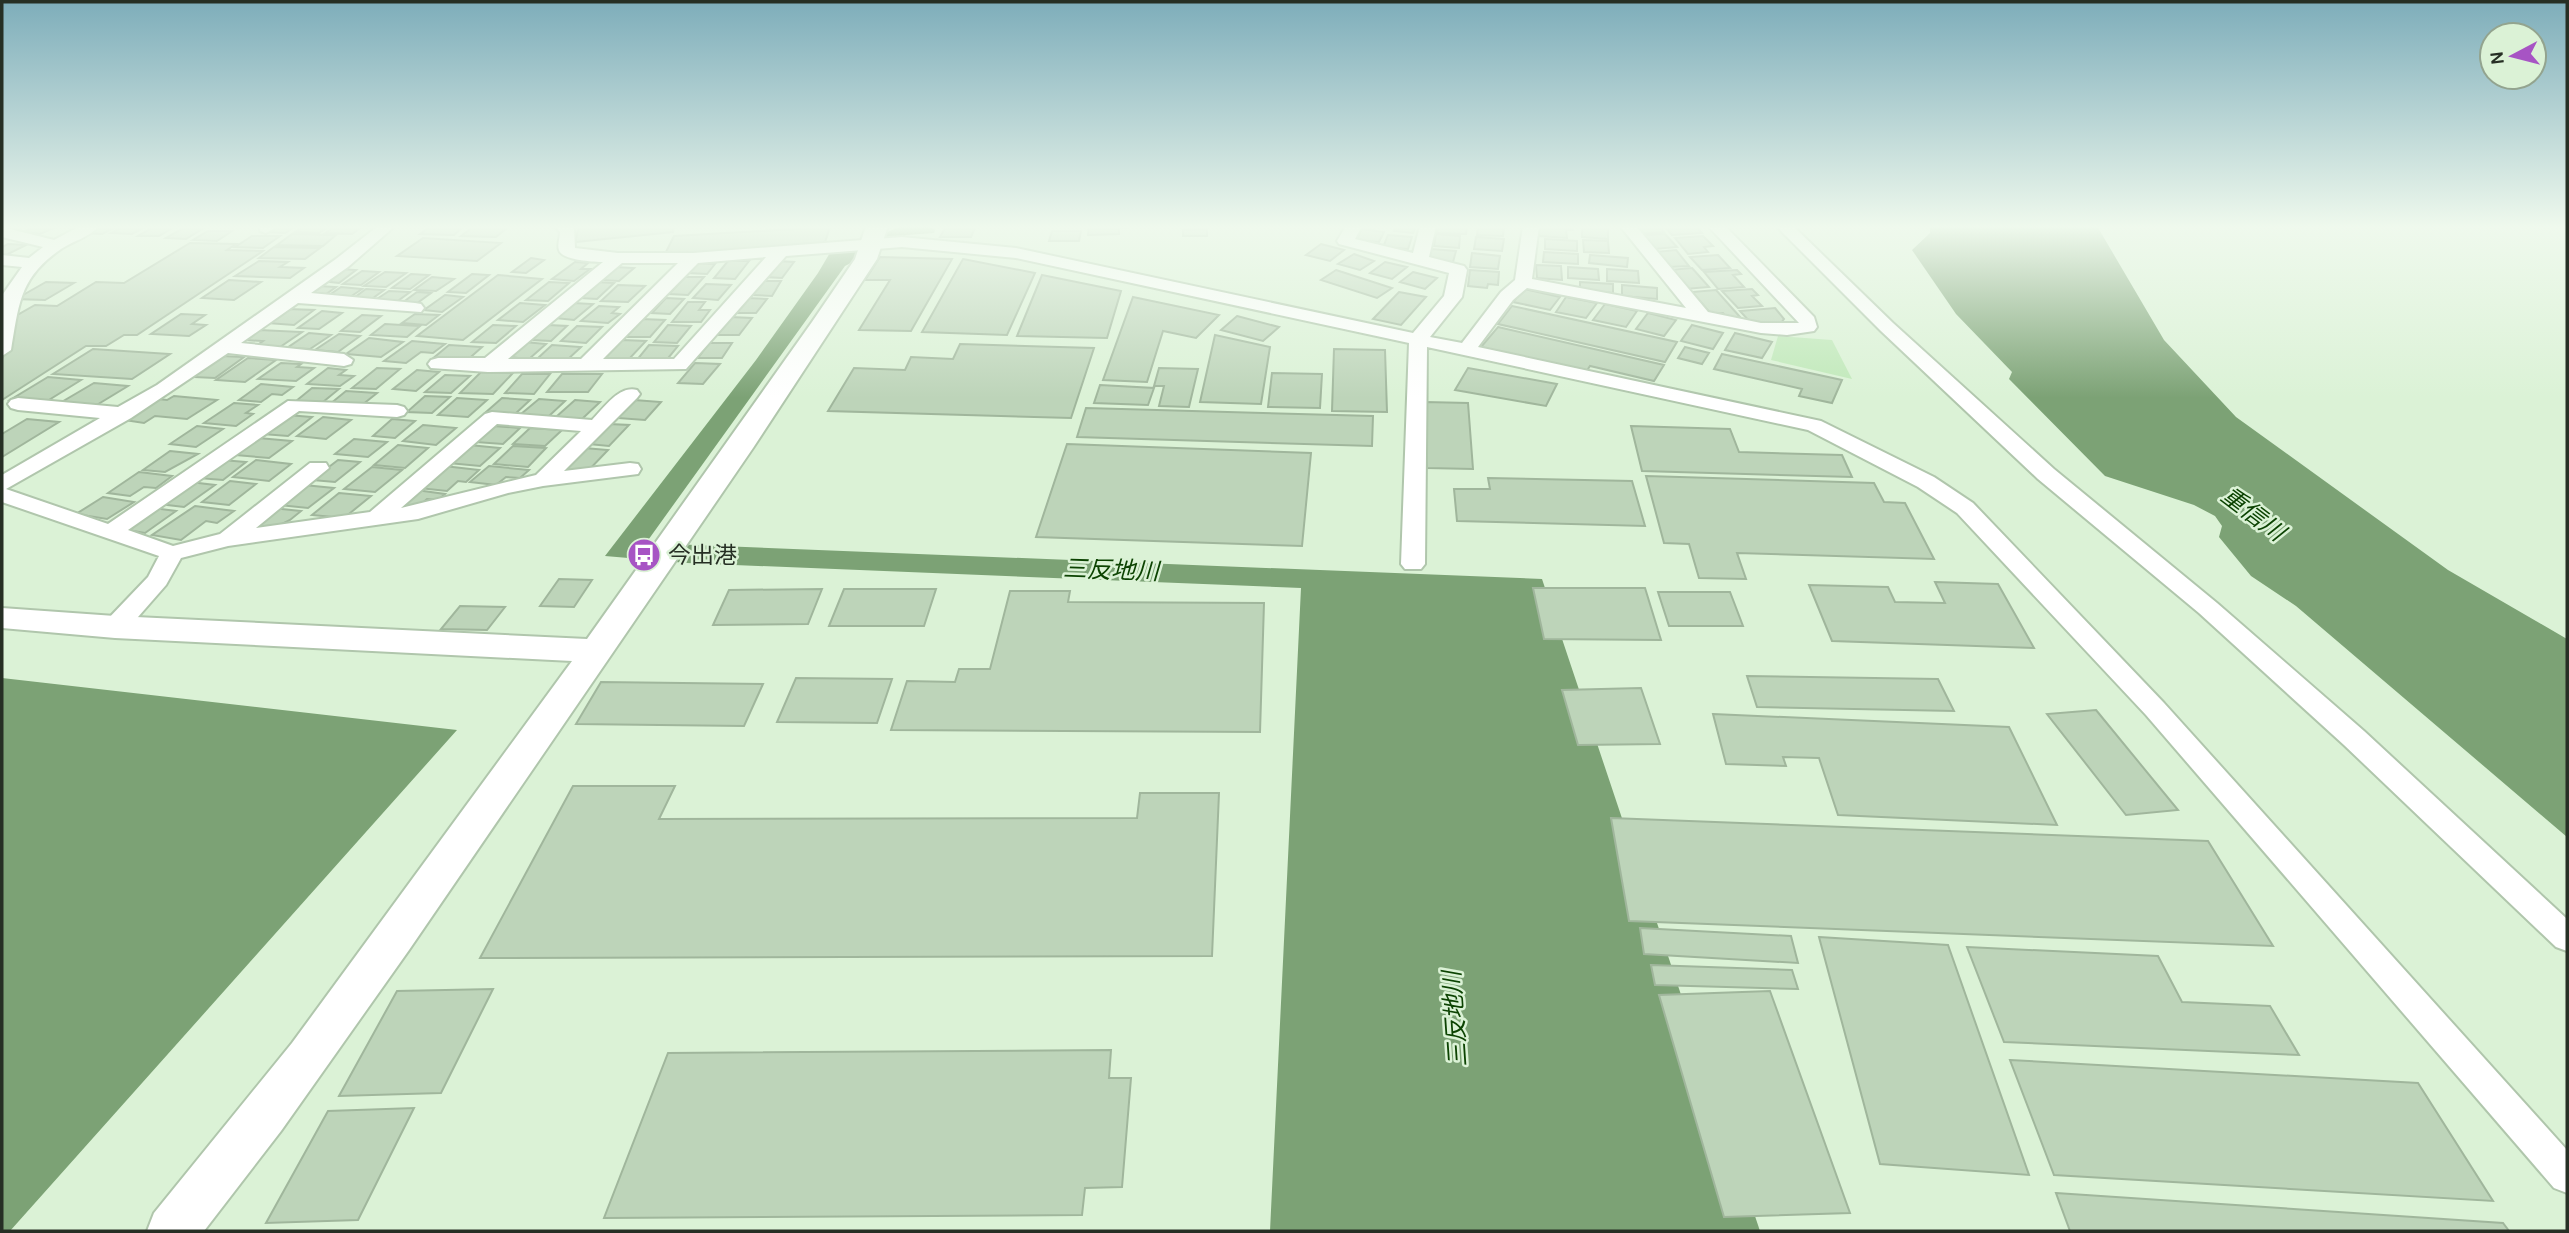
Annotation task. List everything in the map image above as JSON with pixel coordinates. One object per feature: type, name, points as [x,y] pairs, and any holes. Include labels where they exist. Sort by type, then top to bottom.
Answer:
[{"type":"street","points":[[2,350],[12,294],[19,284]]},
{"type":"street","points":[[2,484],[124,414],[227,347],[313,284]]},
{"type":"street","points":[[488,366],[587,284]]},
{"type":"street","points":[[585,366],[667,284]]},
{"type":"street","points":[[438,364],[679,365],[752,284]]},
{"type":"street","points":[[172,1231],[322,1041],[597,651],[837,304],[848,284]]},
{"type":"street","points":[[1159,284],[1814,425],[1926,482],[1965,508],[2155,709],[2567,1176]]},
{"type":"street","points":[[1413,564],[1418,339],[1453,297],[1455,284]]},
{"type":"street","points":[[1466,349],[1507,296],[1521,284]]},
{"type":"street","points":[[1531,284],[1761,328],[1787,330],[1808,327],[1808,321],[1772,284]]},
{"type":"street","points":[[1676,284],[1702,315]]},
{"type":"street","points":[[1843,284],[2046,474],[2240,636],[2354,738],[2567,938]]},
{"type":"street","points":[[295,298],[415,308]]},
{"type":"street","points":[[227,347],[344,360]]},
{"type":"street","points":[[543,480],[630,394]]},
{"type":"street","points":[[18,404],[124,414]]},
{"type":"street","points":[[112,531],[295,405],[398,411]]},
{"type":"street","points":[[376,519],[492,418],[596,426]]},
{"type":"street","points":[[227,539],[318,468]]},
{"type":"street","points":[[2,495],[172,553],[227,539],[418,512],[506,487],[543,480],[630,469]]},
{"type":"street","points":[[115,627],[158,580],[172,553]]},
{"type":"street","points":[[2,618],[115,627],[597,651]]},
{"type":"shaded area","points":[[1778,336],[1832,340],[1852,379],[1771,360]]},
{"type":"water","name":"三反地川","points":[[810,284],[832,284],[646,543],[1542,579],[1760,1231],[1270,1231],[1301,588],[687,563],[605,556],[756,360]]},
{"type":"water","name":"重信川","points":[[1935,284],[2131,284],[2164,340],[2236,417],[2448,570],[2567,639],[2567,837],[2296,606],[2251,576],[2219,537],[2222,526],[2215,516],[2194,505],[2105,476],[2009,379],[2012,372],[1956,314]]},
{"type":"water","points":[[2,678],[457,730],[10,1231],[2,1231]]},
{"type":"building","points":[[43,284],[73,284],[45,300],[16,299]]},
{"type":"building","points":[[93,284],[214,284],[137,335],[124,335],[106,346],[86,346],[2,400],[2,359],[14,317],[35,305],[57,306]]},
{"type":"building","points":[[224,284],[259,284],[234,300],[202,298]]},
{"type":"building","points":[[368,284],[391,284],[386,287],[364,286]]},
{"type":"building","points":[[398,284],[417,284],[410,289],[392,288]]},
{"type":"building","points":[[423,284],[447,284],[436,291],[414,290]]},
{"type":"building","points":[[459,284],[478,284],[466,293],[448,292]]},
{"type":"building","points":[[487,284],[536,284],[463,340],[417,336]]},
{"type":"building","points":[[547,284],[568,284],[548,301],[526,300]]},
{"type":"building","points":[[594,284],[613,284],[597,299],[578,298]]},
{"type":"building","points":[[679,284],[698,284],[688,295],[669,294]]},
{"type":"building","points":[[706,284],[731,285],[718,300],[693,298]]},
{"type":"building","points":[[759,284],[779,284],[772,296],[751,295]]},
{"type":"building","points":[[888,284],[938,284],[911,331],[859,330]]},
{"type":"building","points":[[949,284],[1030,284],[1007,335],[922,332]]},
{"type":"building","points":[[1038,284],[1084,284],[1121,291],[1107,338],[1017,336]]},
{"type":"building","points":[[1332,284],[1378,284],[1392,288],[1377,298]]},
{"type":"building","points":[[1406,284],[1431,284],[1425,289]]},
{"type":"building","points":[[1468,284],[1498,284],[1488,284],[1487,288],[1468,286]]},
{"type":"building","points":[[1580,284],[1613,284],[1613,293],[1580,290]]},
{"type":"building","points":[[1680,284],[1706,284],[1709,287],[1685,289]]},
{"type":"building","points":[[1714,284],[1741,284],[1744,287],[1718,289]]},
{"type":"building","points":[[618,285],[645,286],[628,302],[601,301]]},
{"type":"building","points":[[1622,285],[1657,288],[1657,299],[1622,296]]},
{"type":"building","points":[[318,286],[336,287],[322,297],[303,296]]},
{"type":"building","points":[[341,287],[362,289],[347,299],[325,298]]},
{"type":"building","points":[[366,289],[384,290],[369,301],[351,300]]},
{"type":"building","points":[[1524,289],[1560,297],[1550,310],[1513,302]]},
{"type":"building","points":[[1752,289],[1758,295],[1752,296],[1762,306],[1738,308],[1722,291]]},
{"type":"building","points":[[1716,290],[1740,317],[1727,318],[1723,313],[1711,314],[1692,292]]},
{"type":"building","points":[[389,291],[410,292],[395,303],[374,301]]},
{"type":"building","points":[[417,292],[431,293],[416,304],[402,303]]},
{"type":"building","points":[[1399,292],[1426,297],[1401,325],[1373,319]]},
{"type":"building","points":[[445,295],[463,297],[442,312],[424,310]]},
{"type":"building","points":[[1133,297],[1219,315],[1196,338],[1163,331],[1147,382],[1103,380]]},
{"type":"building","points":[[1566,297],[1597,303],[1586,318],[1556,312]]},
{"type":"building","points":[[666,298],[684,299],[670,314],[652,313]]},
{"type":"building","points":[[747,298],[767,299],[756,313],[735,313]]},
{"type":"building","points":[[688,302],[705,302],[699,310],[710,310],[701,322],[672,322]]},
{"type":"building","points":[[520,303],[545,305],[523,322],[498,320]]},
{"type":"building","points":[[573,303],[593,304],[574,320],[555,318]]},
{"type":"building","points":[[1605,304],[1637,311],[1626,327],[1593,320]]},
{"type":"building","points":[[599,306],[619,307],[612,313],[620,314],[608,323],[581,321]]},
{"type":"building","points":[[1512,306],[1677,342],[1665,362],[1498,324]]},
{"type":"building","points":[[1775,308],[1784,319],[1780,324],[1751,323],[1740,311]]},
{"type":"building","points":[[288,309],[314,310],[294,325],[267,323]]},
{"type":"building","points":[[322,311],[342,313],[319,329],[298,328]]},
{"type":"building","points":[[1648,313],[1676,320],[1664,336],[1636,329]]},
{"type":"building","points":[[181,314],[205,315],[192,324],[206,325],[189,336],[151,334]]},
{"type":"building","points":[[415,314],[439,315],[426,325],[402,323]]},
{"type":"building","points":[[362,315],[381,316],[360,332],[341,331]]},
{"type":"building","points":[[1237,316],[1279,327],[1263,341],[1221,330]]},
{"type":"building","points":[[730,317],[752,318],[739,335],[717,335]]},
{"type":"building","points":[[641,319],[665,320],[650,337],[626,337]]},
{"type":"building","points":[[385,324],[420,326],[407,337],[371,335]]},
{"type":"building","points":[[493,325],[516,326],[496,343],[472,342]]},
{"type":"building","points":[[548,325],[567,326],[551,341],[532,340]]},
{"type":"building","points":[[668,325],[691,326],[677,343],[654,342]]},
{"type":"building","points":[[1692,325],[1723,333],[1713,349],[1681,341]]},
{"type":"building","points":[[577,326],[602,327],[586,343],[561,341]]},
{"type":"building","points":[[1498,327],[1664,365],[1654,381],[1590,366],[1586,372],[1481,347]]},
{"type":"building","points":[[259,330],[302,332],[280,347],[256,346],[263,341],[244,340]]},
{"type":"building","points":[[309,333],[331,335],[310,349],[287,348]]},
{"type":"building","points":[[1735,333],[1772,342],[1762,358],[1725,350]]},
{"type":"building","points":[[339,334],[360,336],[338,352],[315,350]]},
{"type":"building","points":[[1215,335],[1270,347],[1261,404],[1200,402]]},
{"type":"building","points":[[369,338],[403,342],[381,357],[346,354]]},
{"type":"building","points":[[622,340],[646,341],[629,359],[605,358]]},
{"type":"building","points":[[412,341],[445,344],[433,353],[421,352],[406,363],[384,361]]},
{"type":"building","points":[[524,342],[546,344],[529,359],[507,357]]},
{"type":"building","points":[[709,343],[732,343],[722,358],[698,358]]},
{"type":"building","points":[[960,344],[1094,348],[1071,418],[828,411],[854,368],[905,370],[911,357],[953,359]]},
{"type":"building","points":[[449,345],[482,347],[464,363],[431,360]]},
{"type":"building","points":[[552,345],[581,347],[566,361],[537,359]]},
{"type":"building","points":[[649,345],[678,346],[665,362],[636,361]]},
{"type":"building","points":[[1685,347],[1709,353],[1702,364],[1678,358]]},
{"type":"building","points":[[93,349],[170,354],[132,379],[53,374]]},
{"type":"building","points":[[1334,349],[1385,350],[1387,412],[1332,411]]},
{"type":"building","points":[[1722,354],[1842,380],[1832,403],[1799,396],[1802,389],[1714,369]]},
{"type":"building","points":[[221,356],[244,357],[215,378],[192,377]]},
{"type":"building","points":[[248,358],[276,360],[245,382],[216,380]]},
{"type":"building","points":[[281,363],[314,368],[296,381],[258,379]]},
{"type":"building","points":[[695,363],[720,364],[703,384],[678,383]]},
{"type":"building","points":[[328,368],[346,370],[339,375],[354,376],[340,386],[307,384]]},
{"type":"building","points":[[377,368],[400,369],[376,389],[352,388]]},
{"type":"building","points":[[1159,368],[1198,369],[1189,407],[1159,406],[1164,386],[1154,386]]},
{"type":"building","points":[[1468,368],[1557,384],[1546,406],[1455,390]]},
{"type":"building","points":[[417,370],[439,372],[416,391],[393,389]]},
{"type":"building","points":[[481,372],[513,373],[493,394],[460,393]]},
{"type":"building","points":[[1272,373],[1322,374],[1320,408],[1268,407]]},
{"type":"building","points":[[522,374],[550,374],[534,394],[505,393]]},
{"type":"building","points":[[562,374],[602,374],[588,392],[547,392]]},
{"type":"building","points":[[445,375],[470,376],[451,393],[425,392]]},
{"type":"building","points":[[48,377],[81,380],[44,403],[10,400]]},
{"type":"building","points":[[94,383],[128,386],[95,406],[60,403]]},
{"type":"building","points":[[261,384],[293,387],[282,395],[272,394],[261,402],[239,400]]},
{"type":"building","points":[[1100,385],[1154,388],[1148,405],[1094,403]]},
{"type":"building","points":[[312,388],[339,389],[323,402],[296,401]]},
{"type":"building","points":[[346,391],[377,393],[362,405],[330,404]]},
{"type":"building","points":[[174,396],[217,400],[187,419],[155,416],[144,423],[124,420],[158,399],[167,400]]},
{"type":"building","points":[[425,396],[450,397],[432,413],[407,412]]},
{"type":"building","points":[[457,398],[487,400],[468,417],[438,415]]},
{"type":"building","points":[[502,398],[530,400],[514,415],[485,413]]},
{"type":"building","points":[[539,399],[565,401],[548,417],[521,414]]},
{"type":"building","points":[[575,400],[600,402],[582,419],[556,417]]},
{"type":"building","points":[[634,400],[661,402],[645,420],[617,418]]},
{"type":"building","points":[[1425,402],[1468,403],[1473,469],[1427,468]]},
{"type":"building","points":[[234,403],[258,405],[246,413],[253,414],[236,426],[204,423]]},
{"type":"building","points":[[1086,408],[1373,416],[1372,446],[1077,437]]},
{"type":"building","points":[[287,415],[312,417],[288,436],[262,434]]},
{"type":"building","points":[[323,417],[351,420],[326,439],[297,436]]},
{"type":"building","points":[[27,419],[59,422],[2,457],[2,434]]},
{"type":"building","points":[[392,419],[415,421],[395,438],[373,436]]},
{"type":"building","points":[[609,424],[629,425],[609,446],[588,444]]},
{"type":"building","points":[[423,425],[456,428],[436,445],[403,441]]},
{"type":"building","points":[[197,426],[223,429],[196,447],[170,444]]},
{"type":"building","points":[[493,426],[520,428],[503,444],[475,442]]},
{"type":"building","points":[[1631,426],[1730,429],[1739,452],[1842,455],[1852,477],[1642,471]]},
{"type":"building","points":[[530,428],[562,430],[545,446],[513,444]]},
{"type":"building","points":[[258,438],[292,441],[269,458],[235,455]]},
{"type":"building","points":[[354,439],[387,442],[368,457],[335,454]]},
{"type":"building","points":[[1067,444],[1311,453],[1302,546],[1036,537]]},
{"type":"building","points":[[398,445],[428,448],[405,468],[374,465]]},
{"type":"building","points":[[469,445],[500,448],[480,466],[448,463]]},
{"type":"building","points":[[513,446],[546,448],[528,467],[494,464]]},
{"type":"building","points":[[584,448],[608,450],[586,473],[561,470]]},
{"type":"building","points":[[170,451],[198,454],[165,472],[143,470]]},
{"type":"building","points":[[222,460],[246,462],[223,480],[198,478]]},
{"type":"building","points":[[256,460],[291,464],[269,481],[233,477]]},
{"type":"building","points":[[338,460],[360,462],[335,482],[312,480]]},
{"type":"building","points":[[444,466],[479,470],[466,482],[458,481],[447,491],[419,488]]},
{"type":"building","points":[[489,466],[529,470],[520,478],[506,477],[496,485],[470,482]]},
{"type":"building","points":[[372,467],[402,470],[375,492],[344,489]]},
{"type":"building","points":[[139,472],[172,476],[156,488],[144,487],[130,496],[108,493]]},
{"type":"building","points":[[1646,476],[1874,483],[1884,502],[1905,503],[1934,559],[1737,553],[1746,579],[1699,578],[1689,544],[1664,543]]},
{"type":"building","points":[[1488,478],[1632,481],[1645,526],[1457,521],[1454,489],[1490,489]]},
{"type":"building","points":[[230,481],[256,484],[229,505],[202,502]]},
{"type":"building","points":[[190,482],[215,485],[184,507],[159,504]]},
{"type":"building","points":[[304,485],[334,488],[308,508],[279,505]]},
{"type":"building","points":[[416,490],[445,494],[438,500],[427,499],[417,508],[398,506]]},
{"type":"building","points":[[339,493],[371,496],[344,518],[312,515]]},
{"type":"building","points":[[103,497],[134,502],[107,519],[76,514]]},
{"type":"building","points":[[195,506],[234,511],[217,523],[206,521],[181,540],[152,535]]},
{"type":"building","points":[[153,508],[176,511],[145,533],[122,529]]},
{"type":"building","points":[[272,508],[301,511],[272,529],[250,527]]},
{"type":"building","points":[[559,579],[592,580],[574,607],[540,606]]},
{"type":"building","points":[[1935,582],[1998,584],[2034,648],[1832,641],[1809,585],[1888,587],[1895,602],[1945,603]]},
{"type":"building","points":[[1533,588],[1645,588],[1661,640],[1544,639]]},
{"type":"building","points":[[822,589],[808,624],[713,625],[729,590]]},
{"type":"building","points":[[844,589],[936,589],[924,626],[829,626]]},
{"type":"building","points":[[1010,591],[1070,591],[1068,602],[1264,603],[1260,732],[891,730],[907,681],[955,682],[959,669],[990,669]]},
{"type":"building","points":[[1658,592],[1730,592],[1743,626],[1669,626]]},
{"type":"building","points":[[460,606],[505,607],[487,630],[441,629]]},
{"type":"building","points":[[1747,676],[1938,679],[1954,711],[1757,707]]},
{"type":"building","points":[[796,678],[892,679],[877,723],[777,722]]},
{"type":"building","points":[[601,682],[763,684],[744,726],[576,724]]},
{"type":"building","points":[[1641,688],[1660,744],[1578,745],[1562,690]]},
{"type":"building","points":[[2096,710],[2178,810],[2126,815],[2047,714]]},
{"type":"building","points":[[1713,714],[2009,727],[2057,825],[1838,815],[1819,758],[1783,757],[1786,766],[1726,764]]},
{"type":"building","points":[[573,786],[675,786],[659,819],[1137,818],[1140,793],[1219,793],[1212,956],[480,958]]},
{"type":"building","points":[[1611,818],[2208,841],[2273,946],[1629,921]]},
{"type":"building","points":[[1640,928],[1791,936],[1798,963],[1644,954]]},
{"type":"building","points":[[1819,937],[1948,945],[2029,1175],[1880,1164]]},
{"type":"building","points":[[1967,947],[2158,956],[2182,1002],[2270,1006],[2299,1055],[2004,1042]]},
{"type":"building","points":[[1651,965],[1792,970],[1798,989],[1655,985]]},
{"type":"building","points":[[493,989],[441,1093],[339,1096],[397,991]]},
{"type":"building","points":[[1770,991],[1850,1213],[1724,1217],[1659,995]]},
{"type":"building","points":[[1111,1050],[1109,1078],[1131,1078],[1122,1187],[1085,1188],[1082,1215],[604,1218],[668,1053]]},
{"type":"building","points":[[2010,1060],[2418,1083],[2493,1201],[2054,1175]]},
{"type":"building","points":[[414,1108],[358,1220],[266,1223],[328,1111]]},
{"type":"building","points":[[2056,1193],[2503,1223],[2509,1231],[2070,1231]]},
{"type":"place","name":"今出港","points":[[644,555]]}]
